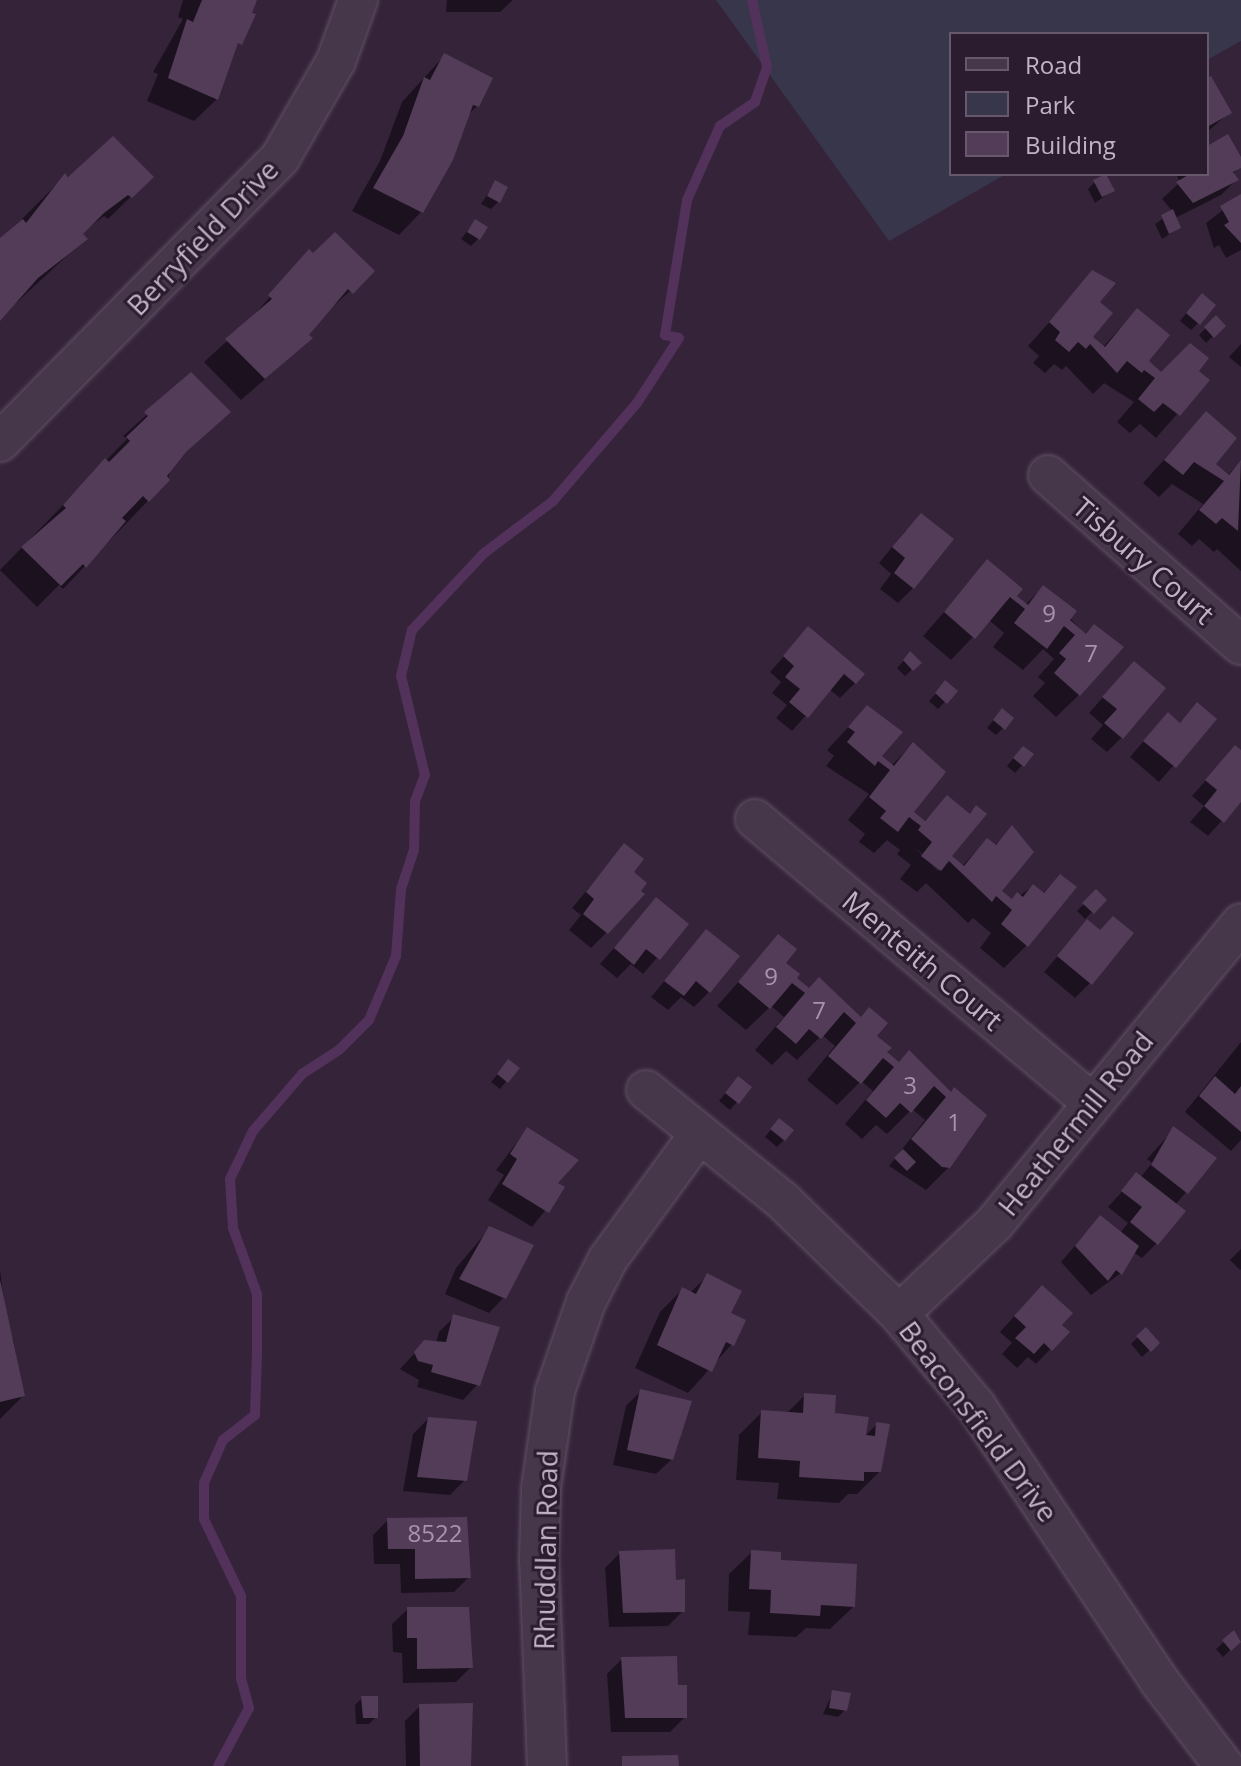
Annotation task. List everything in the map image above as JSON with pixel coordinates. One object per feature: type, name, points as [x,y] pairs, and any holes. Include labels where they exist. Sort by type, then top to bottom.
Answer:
[{"type":"street","name":"Berryfield Drive","points":[[0,442],[280,158],[336,61],[358,0]]},
{"type":"street","name":"Tisbury Court","points":[[1048,475],[1241,645]]},
{"type":"street","name":"Menteith Court","points":[[755,819],[1091,1102]]},
{"type":"street","name":"Heathermill Road","points":[[899,1314],[994,1224],[1091,1102],[1241,923]]},
{"type":"street","name":"Beaconsfield Drive","points":[[646,1090],[783,1201],[899,1314],[976,1406],[1160,1682],[1224,1766]]},
{"type":"street","name":"Rhuddlan Road","points":[[547,1766],[539,1559],[541,1489],[555,1391],[586,1302],[608,1259],[699,1134]]},
{"type":"green space","points":[[716,0],[1241,0],[1241,41],[1209,59],[1209,32],[949,32],[949,176],[1003,176],[889,241]]},
{"type":"building","points":[[202,0],[257,0],[252,13],[256,14],[242,45],[238,43],[218,100],[168,78],[187,19],[193,22]]},
{"type":"building","points":[[444,53],[493,78],[479,107],[473,105],[453,160],[423,213],[373,188],[403,136],[424,77],[430,80]]},
{"type":"building","points":[[1209,77],[1232,113],[1209,126]]},
{"type":"building","points":[[1228,134],[1241,157],[1241,168],[1233,172],[1239,180],[1193,203],[1176,182],[1186,176],[1209,176],[1209,145]]},
{"type":"building","points":[[113,136],[154,177],[132,198],[128,195],[104,213],[83,234],[88,239],[38,278],[0,321],[0,238],[23,219],[26,223],[65,173],[68,177]]},
{"type":"building","points":[[1107,176],[1115,191],[1102,197],[1093,180]]},
{"type":"building","points":[[495,180],[508,187],[500,203],[487,196]]},
{"type":"building","points":[[1241,194],[1241,243],[1224,225],[1229,222],[1220,206]]},
{"type":"building","points":[[1173,209],[1181,228],[1169,234],[1161,215]]},
{"type":"building","points":[[475,219],[488,227],[480,240],[467,232]]},
{"type":"building","points":[[335,232],[375,271],[353,294],[348,289],[309,335],[313,338],[265,379],[225,339],[272,299],[268,295],[309,249],[313,253]]},
{"type":"building","points":[[1092,270],[1116,283],[1100,302],[1113,313],[1093,337],[1105,347],[1137,308],[1170,335],[1149,361],[1161,372],[1190,343],[1209,358],[1199,371],[1210,380],[1180,416],[1163,403],[1154,412],[1138,399],[1155,378],[1144,370],[1142,373],[1127,361],[1117,373],[1090,344],[1086,349],[1078,342],[1069,352],[1055,340],[1060,332],[1049,322]]},
{"type":"building","points":[[1202,293],[1216,305],[1200,325],[1186,313]]},
{"type":"building","points":[[1216,315],[1226,326],[1214,338],[1204,327]]},
{"type":"building","points":[[191,372],[231,412],[186,452],[167,476],[170,480],[149,502],[143,496],[122,518],[126,521],[86,568],[83,564],[61,586],[21,547],[66,508],[63,505],[105,458],[109,462],[130,441],[126,437],[148,416],[144,412]]},
{"type":"building","points":[[1206,411],[1237,438],[1216,464],[1229,475],[1241,460],[1238,531],[1222,518],[1216,524],[1199,510],[1224,481],[1194,462],[1183,475],[1164,460]]},
{"type":"building","points":[[921,513],[954,539],[914,589],[894,573],[905,558],[892,547]]},
{"type":"building","points":[[987,559],[1023,589],[1017,596],[1028,605],[1043,585],[1077,611],[1070,620],[1086,634],[1094,624],[1124,647],[1080,696],[1054,673],[1066,659],[1059,653],[1075,635],[1064,626],[1047,649],[1014,623],[1025,609],[1010,597],[975,639],[944,612]]},
{"type":"building","points":[[808,626],[865,674],[856,684],[844,674],[808,718],[789,702],[800,689],[785,677],[794,666],[783,656]]},
{"type":"building","points":[[910,651],[922,663],[913,671],[903,660]]},
{"type":"building","points":[[1134,661],[1166,688],[1123,739],[1104,723],[1117,709],[1102,697]]},
{"type":"building","points":[[945,680],[958,691],[947,704],[935,693]]},
{"type":"building","points":[[1197,702],[1217,719],[1176,768],[1143,741],[1168,712],[1180,723]]},
{"type":"building","points":[[867,705],[903,732],[882,756],[894,766],[913,742],[946,772],[914,812],[925,821],[947,795],[970,814],[976,805],[987,814],[952,856],[964,866],[987,838],[996,845],[1012,825],[1034,852],[1002,891],[1012,899],[1017,892],[1023,897],[1033,884],[1044,893],[1060,874],[1077,887],[1028,947],[1001,924],[1012,910],[996,896],[992,902],[949,861],[941,871],[921,856],[932,842],[918,830],[921,826],[909,817],[898,832],[880,818],[886,811],[869,797],[890,770],[878,761],[875,766],[847,742],[855,732],[848,727]]},
{"type":"building","points":[[1002,708],[1014,718],[1005,730],[993,720]]},
{"type":"building","points":[[1235,745],[1241,750],[1241,802],[1224,823],[1204,806],[1217,790],[1205,780]]},
{"type":"building","points":[[1023,746],[1034,754],[1024,767],[1013,758]]},
{"type":"building","points":[[624,843],[644,859],[634,872],[647,883],[641,891],[645,894],[608,934],[583,914],[594,899],[586,892]]},
{"type":"building","points":[[1096,889],[1107,900],[1094,914],[1082,903]]},
{"type":"building","points":[[656,897],[689,924],[660,960],[646,949],[634,965],[614,948]]},
{"type":"building","points":[[1113,916],[1134,933],[1092,985],[1057,956],[1087,919],[1100,930]]},
{"type":"building","points":[[706,929],[740,956],[710,993],[696,981],[684,996],[664,981]]},
{"type":"building","points":[[778,934],[797,949],[786,963],[800,974],[797,978],[809,988],[819,977],[861,1017],[869,1007],[888,1023],[877,1036],[892,1048],[887,1052],[899,1062],[909,1050],[951,1092],[954,1087],[987,1115],[950,1168],[942,1167],[911,1139],[946,1097],[934,1086],[911,1113],[900,1103],[886,1118],[866,1100],[894,1067],[883,1058],[861,1084],[828,1056],[856,1023],[844,1012],[821,1039],[809,1029],[796,1044],[776,1027],[805,993],[792,983],[770,1009],[738,982]]},
{"type":"building","points":[[508,1059],[520,1068],[508,1083],[497,1074]]},
{"type":"building","points":[[738,1076],[752,1087],[739,1104],[725,1093]]},
{"type":"building","points":[[1215,1076],[1235,1094],[1241,1086],[1241,1132],[1199,1096]]},
{"type":"building","points":[[779,1118],[794,1130],[785,1141],[770,1129]]},
{"type":"building","points":[[1173,1126],[1217,1158],[1188,1194],[1151,1165]]},
{"type":"building","points":[[527,1127],[579,1160],[558,1183],[565,1187],[549,1213],[502,1184],[517,1159],[510,1154]]},
{"type":"building","points":[[903,1149],[916,1162],[907,1171],[894,1158]]},
{"type":"building","points":[[1136,1172],[1186,1211],[1158,1245],[1130,1222],[1142,1207],[1121,1191]]},
{"type":"building","points":[[1100,1215],[1139,1246],[1122,1275],[1116,1270],[1108,1281],[1075,1246]]},
{"type":"building","points":[[489,1226],[534,1245],[506,1299],[459,1279]]},
{"type":"building","points":[[707,1273],[742,1291],[731,1313],[746,1320],[734,1346],[726,1342],[712,1372],[657,1345],[682,1287],[696,1294]]},
{"type":"building","points":[[0,1280],[25,1396],[0,1402]]},
{"type":"building","points":[[1042,1285],[1073,1313],[1062,1325],[1070,1332],[1052,1351],[1044,1343],[1034,1354],[1015,1338],[1026,1327],[1014,1316]]},
{"type":"building","points":[[453,1314],[500,1327],[480,1386],[431,1372],[433,1365],[418,1361],[414,1352],[424,1340],[446,1342]]},
{"type":"building","points":[[1146,1327],[1160,1343],[1151,1352],[1136,1336]]},
{"type":"building","points":[[640,1389],[692,1401],[673,1460],[627,1450]]},
{"type":"building","points":[[804,1393],[836,1395],[835,1413],[869,1417],[866,1435],[875,1436],[876,1422],[890,1424],[881,1472],[864,1472],[864,1481],[799,1477],[800,1461],[758,1458],[761,1410],[803,1413]]},
{"type":"building","points":[[428,1417],[477,1421],[467,1481],[417,1477]]},
{"type":"building","points":[[467,1517],[471,1578],[415,1579],[415,1549],[388,1549],[387,1518]]},
{"type":"building","points":[[675,1549],[676,1580],[685,1579],[685,1612],[623,1613],[619,1551]]},
{"type":"building","points":[[751,1550],[781,1552],[781,1560],[857,1564],[855,1607],[821,1605],[820,1616],[770,1613],[771,1590],[749,1589]]},
{"type":"building","points":[[407,1607],[469,1607],[473,1668],[417,1669],[417,1638],[407,1638]]},
{"type":"building","points":[[1234,1630],[1241,1642],[1231,1651],[1222,1640]]},
{"type":"building","points":[[677,1656],[678,1685],[687,1685],[687,1718],[625,1718],[621,1657]]},
{"type":"building","points":[[832,1690],[851,1693],[847,1711],[829,1708]]},
{"type":"building","points":[[361,1696],[378,1696],[378,1718],[363,1718]]},
{"type":"building","points":[[473,1703],[471,1766],[420,1766],[419,1704]]},
{"type":"building","points":[[678,1755],[679,1766],[622,1766],[622,1756]]},
{"type":"waterway","points":[[218,1766],[249,1708],[241,1679],[241,1596],[204,1519],[204,1483],[223,1440],[255,1415],[257,1351],[257,1294],[233,1228],[230,1179],[253,1131],[302,1074],[339,1050],[369,1020],[396,956],[401,889],[414,850],[415,801],[425,775],[401,676],[412,630],[483,554],[553,501],[637,403],[679,338],[665,335],[687,200],[720,126],[755,102],[767,67],[752,0]]}]
